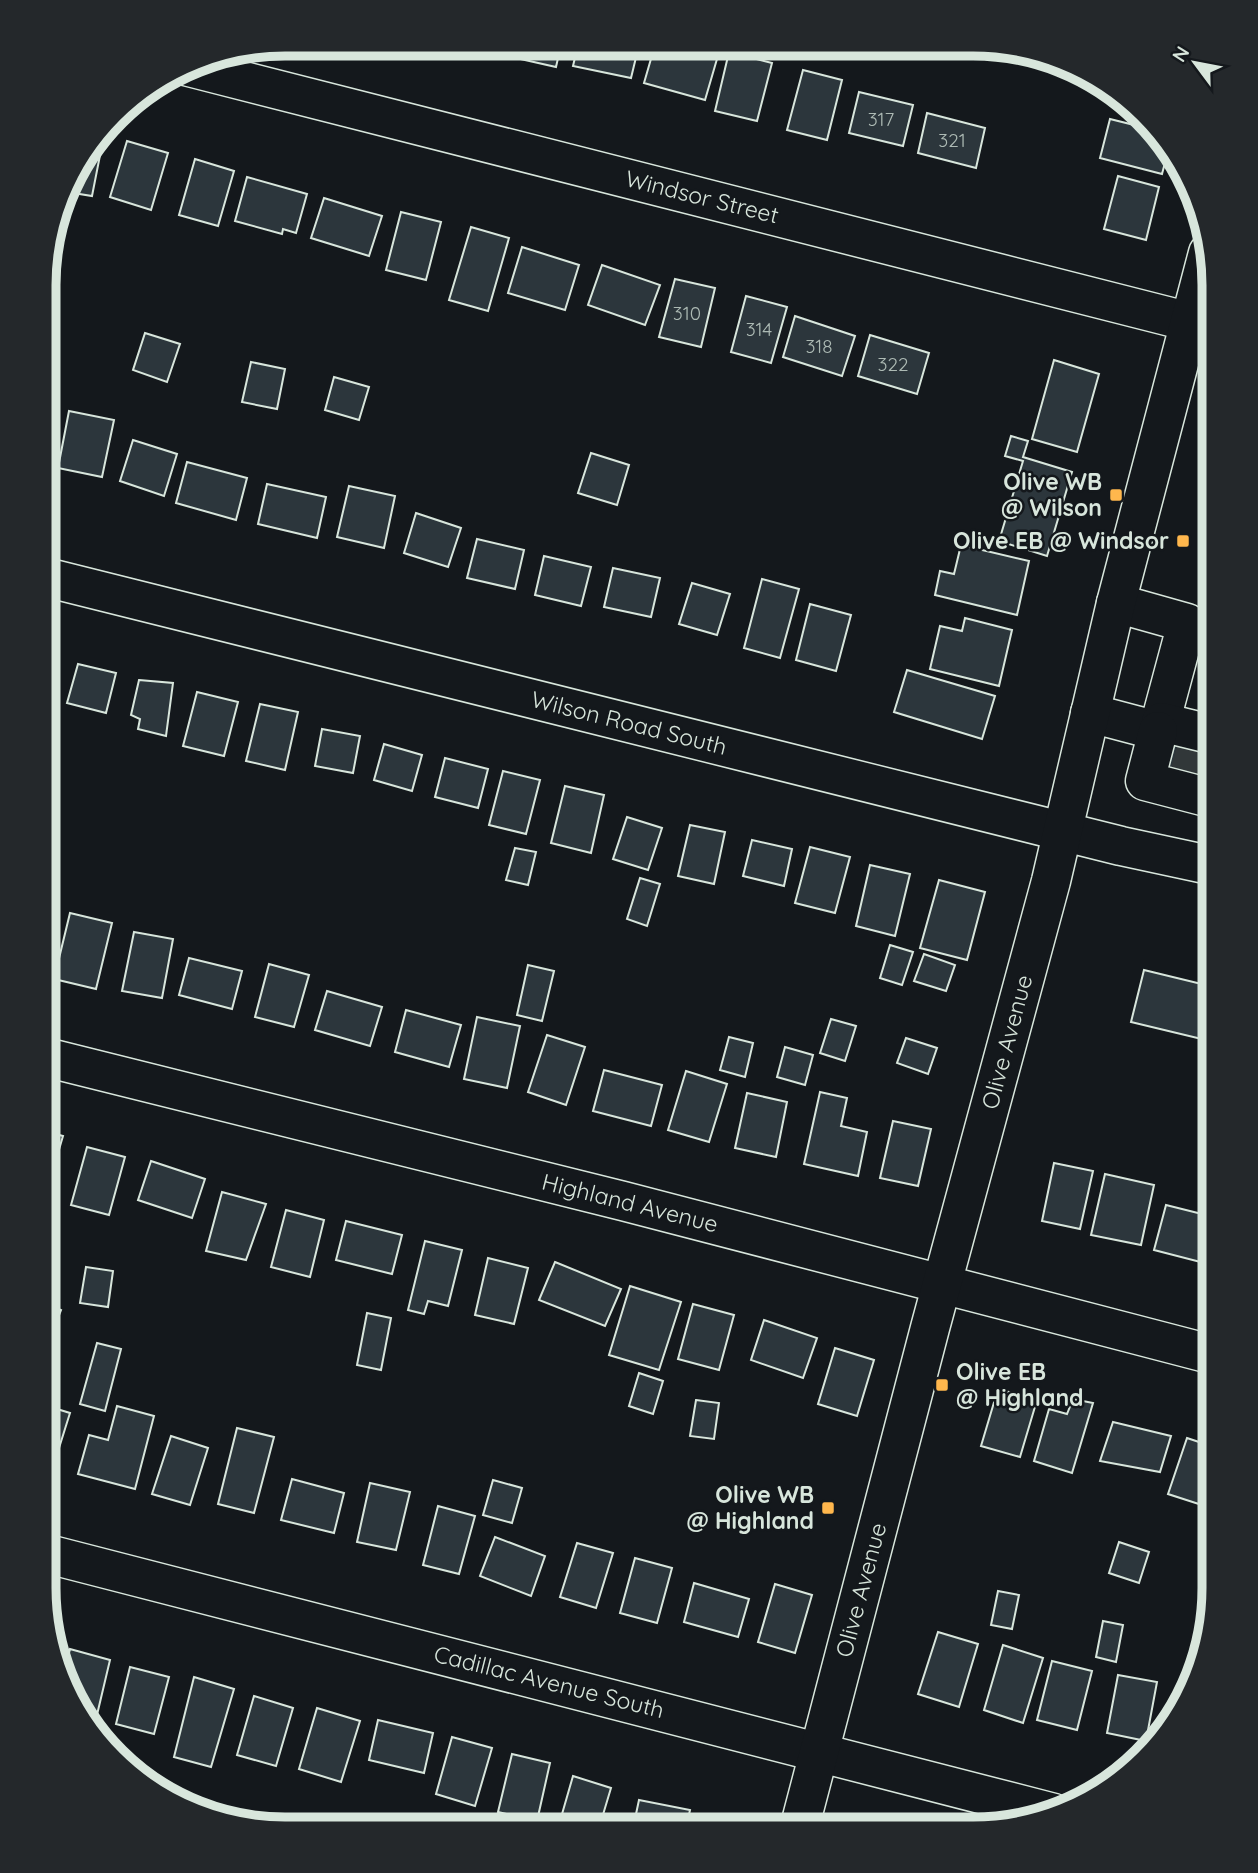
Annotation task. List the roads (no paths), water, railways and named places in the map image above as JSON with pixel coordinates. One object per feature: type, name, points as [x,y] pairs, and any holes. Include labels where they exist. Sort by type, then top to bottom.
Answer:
[{"type":"street","name":"Windsor Street","points":[[204,71],[1202,325]]},
{"type":"street","name":"Olive Avenue","points":[[802,1817],[1064,831],[1116,604],[1202,325]]},
{"type":"street","name":"Wilson Road South","points":[[56,581],[1202,863]]},
{"type":"street","points":[[1116,604],[1200,626],[1159,727],[1145,781],[1200,764]]},
{"type":"street","points":[[1090,713],[1159,727],[1200,764]]},
{"type":"street","name":"Highland Avenue","points":[[56,1060],[942,1283],[1202,1352]]},
{"type":"street","name":"Cadillac Avenue South","points":[[56,1556],[1036,1808]]},
{"type":"tunnel","points":[[1188,779],[1197,745]]},
{"type":"place","name":"Olive WB @ Wilson","points":[[1116,495]]},
{"type":"place","name":"Olive EB @ Windsor","points":[[1183,541]]},
{"type":"place","name":"Olive EB @ Highland","points":[[942,1385]]},
{"type":"place","name":"Olive WB @ Highland","points":[[828,1508]]}]
